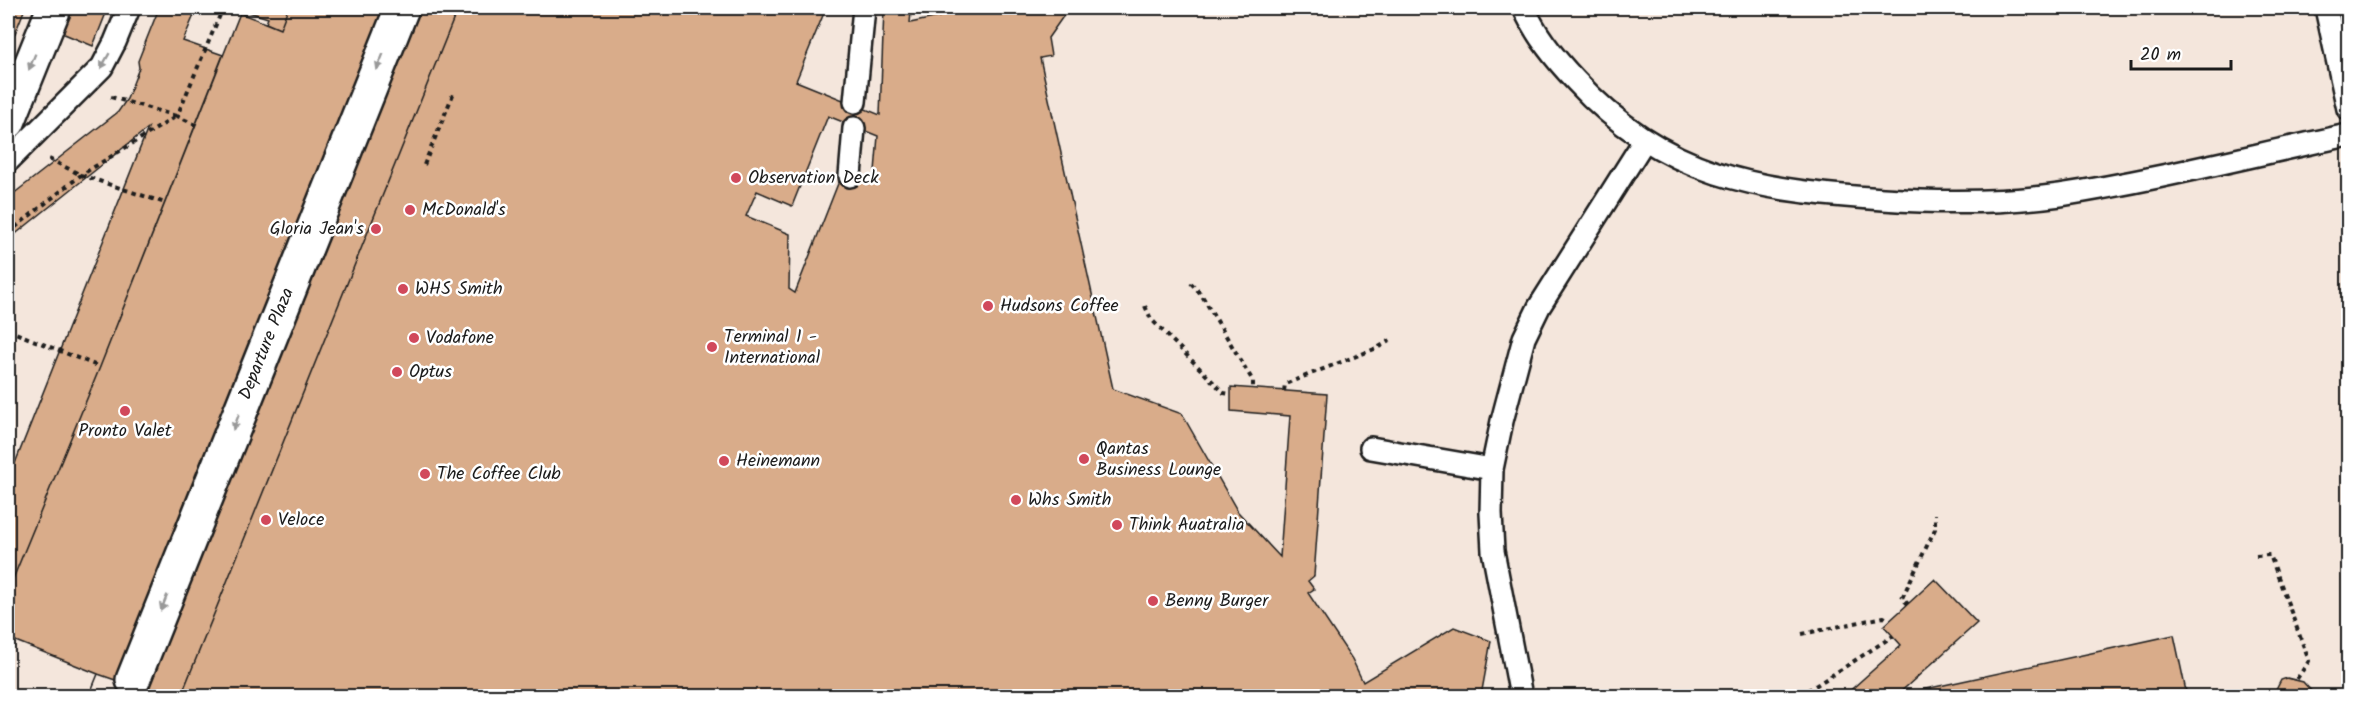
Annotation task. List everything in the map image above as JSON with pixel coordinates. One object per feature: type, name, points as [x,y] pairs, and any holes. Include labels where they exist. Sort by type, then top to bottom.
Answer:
[{"type":"street","points":[[16,134],[54,8]]},
{"type":"street","name":"Departure Plaza","points":[[133,680],[402,8]]},
{"type":"lane","points":[[8,161],[16,134],[82,89],[102,67],[129,8]]},
{"type":"lane","points":[[855,102],[864,8]]},
{"type":"lane","points":[[1524,8],[1561,66],[1612,116],[1644,141],[1706,170],[1770,188],[1830,196],[1959,201],[2059,195],[2349,135]]},
{"type":"lane","points":[[2326,8],[2349,109]]},
{"type":"lane","points":[[850,176],[854,128]]},
{"type":"lane","points":[[1521,696],[1493,551],[1492,469],[1502,421],[1524,338],[1539,307],[1644,141]]},
{"type":"lane","points":[[1371,448],[1492,469]]},
{"type":"path","points":[[8,233],[81,175],[177,116],[223,8]]},
{"type":"path","points":[[82,89],[177,116],[196,125]]},
{"type":"path","points":[[424,165],[454,92]]},
{"type":"path","points":[[16,134],[81,175],[165,203]]},
{"type":"path","points":[[1191,283],[1201,294],[1253,381],[1252,389]]},
{"type":"path","points":[[1145,306],[1151,320],[1224,393],[1231,393]]},
{"type":"path","points":[[8,330],[100,367]]},
{"type":"path","points":[[1284,391],[1285,384],[1377,348],[1391,339]]},
{"type":"path","points":[[1908,604],[1902,598],[1935,529],[1935,514]]},
{"type":"path","points":[[2256,556],[2270,555],[2309,661],[2296,680]]},
{"type":"path","points":[[1802,634],[1884,617],[1889,621]]},
{"type":"path","points":[[1799,694],[1893,636]]},
{"type":"shaded area","points":[[8,8],[2348,8],[2348,696],[8,696]]},
{"type":"building","points":[[8,8],[25,8],[8,51]]},
{"type":"building","points":[[73,8],[108,8],[93,46],[62,33]]},
{"type":"building","points":[[159,8],[197,8],[183,41],[223,55],[100,367],[8,591],[8,481],[148,128],[8,240],[8,198],[118,112],[127,99],[139,68],[138,61]]},
{"type":"building","points":[[236,8],[288,8],[280,29],[266,23],[268,18]]},
{"type":"building","points":[[288,8],[458,8],[181,696],[8,696],[8,591],[100,367],[240,13],[280,29]]},
{"type":"building","name":"Terminal 1 - International","points":[[458,8],[826,8],[796,81],[880,115],[884,9],[911,12],[910,23],[939,17],[937,8],[1069,8],[1048,38],[1051,56],[1040,58],[1113,389],[1182,414],[1238,512],[1280,557],[1290,416],[1231,411],[1231,387],[1327,394],[1314,576],[1308,581],[1314,589],[1308,593],[1352,659],[1363,682],[1454,627],[1491,641],[1481,696],[181,696]],"holes":[[[828,116],[878,136],[874,183],[839,181],[795,293],[789,289],[790,234],[746,216],[757,191],[792,206]]]},
{"type":"building","points":[[1935,579],[1977,623],[1896,696],[1844,696],[1901,645],[1884,626]]},
{"type":"building","points":[[2174,635],[2187,696],[1908,696],[1912,692]]},
{"type":"building","points":[[8,638],[98,674],[89,696],[8,696]]},
{"type":"building","points":[[98,674],[161,696],[89,696]]},
{"type":"building","points":[[2287,678],[2303,682],[2314,694],[2310,696],[2268,696],[2276,690],[2281,680]]},
{"type":"place","name":"Observation Deck","points":[[736,178]]},
{"type":"place","name":"McDonald's","points":[[410,210]]},
{"type":"place","name":"Gloria Jean's","points":[[376,229]]},
{"type":"place","name":"WHS Smith","points":[[403,289]]},
{"type":"place","name":"Hudsons Coffee","points":[[988,306]]},
{"type":"place","name":"Vodafone","points":[[414,338]]},
{"type":"place","name":"Terminal 1 - International","points":[[712,347]]},
{"type":"place","name":"Optus","points":[[397,372]]},
{"type":"place","name":"Pronto Valet","points":[[125,411]]},
{"type":"place","name":"Qantas Business Lounge","points":[[1084,459]]},
{"type":"place","name":"Heinemann","points":[[724,461]]},
{"type":"place","name":"The Coffee Club","points":[[425,474]]},
{"type":"place","name":"Whs Smith","points":[[1016,500]]},
{"type":"place","name":"Veloce","points":[[266,520]]},
{"type":"place","name":"Think Auatralia","points":[[1117,525]]},
{"type":"place","name":"Benny Burger","points":[[1153,601]]}]
